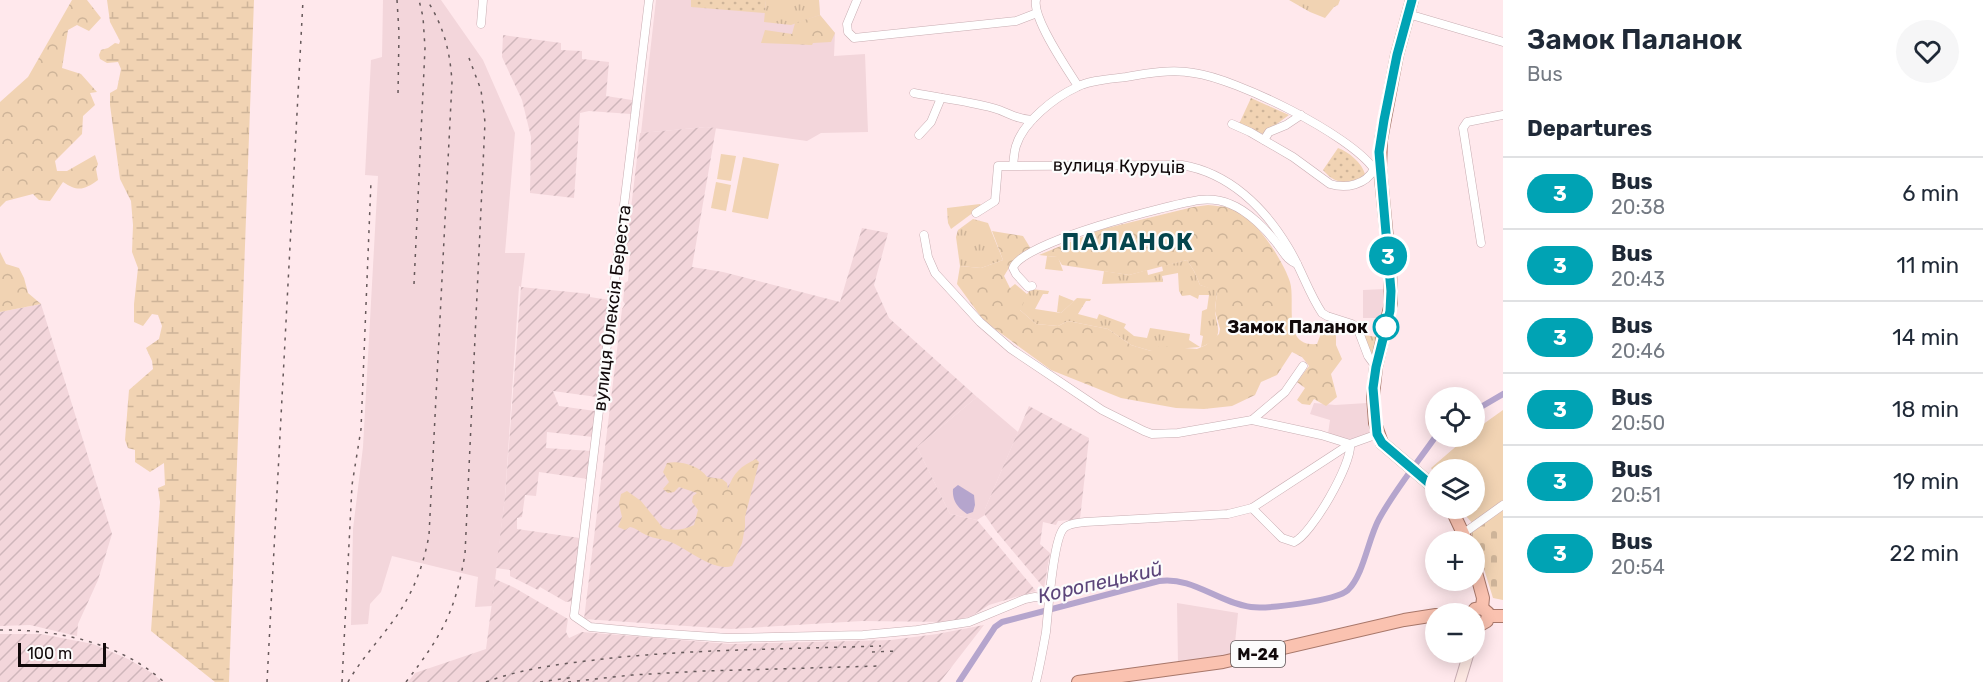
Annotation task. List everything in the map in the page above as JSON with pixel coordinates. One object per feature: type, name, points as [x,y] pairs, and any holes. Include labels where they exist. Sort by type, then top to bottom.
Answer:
[{"type":"highway","points":[[1412,0],[1384,120],[1377,168],[1390,269],[1391,303],[1376,367],[1373,396],[1377,434],[1382,443],[1425,479]]},
{"type":"highway","points":[[1485,619],[1503,616]]},
{"type":"highway","name":"М-24","points":[[1078,682],[1222,662],[1425,617]]},
{"type":"main road","points":[[1460,682],[1466,663]]},
{"type":"street","points":[[481,24],[483,0]]},
{"type":"street","name":"вулиця Олексія Береста","points":[[649,0],[574,616],[590,627],[664,634],[728,638],[863,635],[969,622],[1025,599],[1035,597],[1048,601]]},
{"type":"street","points":[[857,0],[847,24],[848,32],[854,38],[1016,21],[1037,13]]},
{"type":"street","points":[[1036,0],[1037,13],[1053,46],[1078,86]]},
{"type":"street","points":[[1408,14],[1503,42]]},
{"type":"street","points":[[976,213],[995,201],[998,166],[1013,165],[1016,145],[1032,120],[1044,109],[1078,86],[1141,74],[1192,72],[1220,79],[1301,115],[1336,136],[1377,168],[1363,181],[1345,187],[1330,184],[1310,167],[1232,124]]},
{"type":"street","points":[[914,93],[974,103],[1020,119],[1032,120]]},
{"type":"street","points":[[919,135],[931,122],[941,98]]},
{"type":"street","points":[[1264,140],[1269,132],[1294,121],[1301,115]]},
{"type":"street","points":[[1481,243],[1463,128],[1467,122],[1503,116]]},
{"type":"street","name":"вулиця Куруців","points":[[1013,165],[1182,165],[1218,175],[1246,196],[1278,232],[1322,313],[1352,324],[1360,330],[1364,346],[1376,367]]},
{"type":"street","points":[[1032,286],[1028,287],[1013,268],[1030,252],[1079,232],[1200,200],[1222,201],[1241,209],[1265,231],[1288,260],[1297,264]]},
{"type":"street","points":[[924,235],[928,256],[935,273],[980,322],[1011,349],[1114,417],[1152,434],[1178,433],[1252,420],[1321,435],[1350,444]]},
{"type":"street","points":[[1252,420],[1285,392],[1303,366]]},
{"type":"street","points":[[1036,682],[1059,537],[1066,526],[1086,522],[1228,514],[1252,508],[1350,444],[1377,434]]},
{"type":"street","points":[[1252,508],[1282,538],[1294,542],[1300,540],[1322,509],[1343,471],[1350,453],[1350,444]]},
{"type":"street","points":[[1472,531],[1503,505]]},
{"type":"shaded area","points":[[383,0],[441,0],[483,60],[515,133],[505,253],[525,253],[521,287],[519,286],[505,497],[492,606],[475,607],[478,577],[392,556],[381,592],[370,604],[368,624],[351,625],[353,529],[363,447],[378,176],[365,175],[371,60],[382,57]]},
{"type":"shaded area","points":[[656,0],[819,0],[820,15],[835,33],[834,56],[865,54],[868,132],[821,133],[807,141],[706,127],[641,133]]},
{"type":"shaded area","points":[[503,35],[561,43],[561,50],[582,51],[582,59],[609,62],[606,96],[632,100],[631,114],[589,111],[580,113],[574,198],[530,193],[531,137],[522,100],[502,57]]},
{"type":"shaded area","points":[[716,128],[692,267],[723,272],[840,302],[862,228],[888,233],[874,285],[889,318],[977,397],[917,447],[950,514],[977,520],[1036,591],[989,605],[972,616],[948,622],[862,621],[731,629],[584,619],[622,309],[625,304],[623,301],[625,283],[628,281],[630,255],[626,250],[640,133]]},
{"type":"shaded area","points":[[521,287],[590,294],[590,297],[609,300],[597,397],[553,391],[559,406],[595,411],[593,437],[547,432],[546,448],[591,451],[588,479],[539,472],[536,496],[525,495],[522,517],[517,518],[517,529],[580,538],[573,601],[566,602],[540,587],[538,590],[510,576],[510,570],[496,568],[505,497]]},
{"type":"shaded area","points":[[1385,289],[1384,318],[1363,318],[1363,290]]},
{"type":"shaded area","points":[[41,304],[112,534],[98,580],[78,624],[77,636],[30,625],[0,626],[0,312]]},
{"type":"shaded area","points":[[977,397],[1018,432],[985,509],[985,515],[977,520],[950,514],[917,447]]},
{"type":"shaded area","points":[[1314,403],[1335,405],[1367,403],[1372,435],[1346,440],[1328,434],[1330,420],[1310,414]]},
{"type":"shaded area","points":[[1029,406],[1089,438],[1080,519],[1058,521],[1056,525],[1043,522],[1040,544],[1050,553],[1044,588],[985,515],[985,509]]},
{"type":"shaded area","points":[[958,485],[974,495],[973,512],[967,514],[956,504],[953,489]]},
{"type":"shaded area","points":[[495,579],[568,619],[566,632],[569,638],[582,632],[730,644],[891,640],[984,625],[940,682],[408,682],[415,673],[486,649]]},
{"type":"shaded area","points":[[1177,603],[1238,613],[1235,643],[1238,652],[1178,665]]},
{"type":"shaded area","points":[[0,634],[41,634],[93,644],[128,659],[152,673],[162,682],[0,682]]},
{"type":"green space","points":[[72,0],[87,0],[101,18],[89,31],[77,25],[68,30],[62,68],[81,74],[97,92],[90,93],[95,105],[83,116],[82,134],[55,161],[57,171],[67,171],[95,155],[98,164],[96,169],[98,180],[81,188],[63,182],[50,201],[39,200],[33,194],[6,201],[0,207],[0,102],[28,77]]},
{"type":"green space","points":[[107,0],[254,0],[229,682],[215,682],[151,631],[160,502],[158,488],[165,485],[164,463],[150,472],[135,462],[135,450],[128,448],[125,440],[129,390],[153,369],[146,348],[159,339],[162,326],[158,315],[152,314],[143,326],[134,322],[138,268],[132,252],[131,201],[120,179],[110,105],[110,93],[117,89],[121,69],[118,62],[107,63],[100,59],[99,55],[101,50],[115,43],[119,44],[120,41],[110,22]]},
{"type":"green space","points":[[691,0],[766,0],[765,13],[691,7]]},
{"type":"green space","points":[[766,0],[819,0],[820,15],[791,25],[764,22]]},
{"type":"green space","points":[[1289,0],[1340,0],[1325,18]]},
{"type":"green space","points":[[820,15],[835,33],[831,42],[813,43],[812,45],[761,43],[765,30],[792,34],[795,23]]},
{"type":"green space","points":[[1251,98],[1289,115],[1263,134],[1239,124]]},
{"type":"green space","points":[[1338,148],[1358,162],[1365,174],[1362,179],[1341,182],[1323,170]]},
{"type":"green space","points":[[721,154],[736,156],[731,181],[717,179]]},
{"type":"green space","points":[[743,157],[779,164],[768,219],[732,212]]},
{"type":"green space","points":[[716,182],[731,185],[726,211],[711,208]]},
{"type":"green space","points":[[980,204],[982,206],[951,229],[948,223],[947,208]]},
{"type":"green space","points":[[1208,205],[1231,208],[1240,212],[1266,239],[1281,262],[1290,282],[1292,322],[1298,338],[1306,343],[1317,344],[1321,326],[1336,329],[1336,345],[1342,359],[1331,374],[1337,397],[1326,406],[1314,399],[1310,405],[1302,404],[1297,400],[1305,388],[1297,382],[1309,366],[1302,357],[1292,352],[1277,375],[1261,382],[1255,395],[1232,406],[1204,409],[1176,408],[1121,398],[1051,370],[984,321],[957,284],[960,266],[981,268],[1003,260],[992,231],[1023,236],[1031,249],[1013,261],[1004,276],[1010,288],[1024,302],[1020,310],[1036,324],[1058,326],[1068,321],[1108,329],[1131,345],[1151,351],[1160,346],[1197,349],[1219,334],[1220,329],[1215,311],[1217,291],[1200,285],[1187,260],[1129,275],[1062,265],[1057,257],[1039,255],[1099,230]]},
{"type":"green space","points":[[973,219],[988,223],[1003,260],[981,268],[960,266],[956,237],[958,230]]},
{"type":"green space","points":[[0,252],[6,264],[19,268],[28,293],[41,304],[0,312]]},
{"type":"green space","points":[[1047,256],[1058,257],[1063,271],[1045,269]]},
{"type":"green space","points":[[1187,260],[1200,285],[1217,290],[1215,311],[1217,336],[1201,347],[1202,311],[1207,309],[1209,295],[1199,295],[1198,299],[1190,295],[1182,296],[1179,291],[1178,273],[1162,276],[1163,282],[1102,284],[1104,271],[1129,275],[1147,270],[1148,275],[1163,271],[1162,266]]},
{"type":"green space","points":[[1015,284],[1027,294],[1031,289],[1049,291],[1048,294],[1043,294],[1035,309],[1061,313],[1077,298],[1091,299],[1086,301],[1078,314],[1097,319],[1099,314],[1126,324],[1124,328],[1134,336],[1147,338],[1150,328],[1190,334],[1189,340],[1200,347],[1151,351],[1131,345],[1108,329],[1068,321],[1058,326],[1036,324],[1020,310],[1010,288]]},
{"type":"green space","points":[[1059,295],[1074,301],[1061,313],[1057,312]]},
{"type":"green space","points":[[1364,335],[1377,337],[1374,354],[1369,352]]},
{"type":"green space","points":[[1503,410],[1503,503],[1485,516],[1485,459],[1441,459],[1455,447],[1485,447],[1485,423]]},
{"type":"green space","points":[[756,459],[759,462],[745,517],[742,543],[732,566],[718,566],[670,542],[630,527],[625,530],[618,527],[622,517],[619,504],[621,494],[627,491],[641,501],[663,528],[679,530],[694,525],[698,510],[692,502],[693,496],[697,493],[679,487],[674,492],[668,493],[663,489],[669,482],[663,472],[667,463],[678,462],[695,467],[707,477],[722,479],[727,483],[728,489],[738,471]]},
{"type":"green space","points":[[1503,510],[1503,600],[1493,598],[1485,572],[1485,531],[1474,531]]},
{"type":"green space","points":[[1469,519],[1480,519],[1473,524]]},
{"type":"waterway","name":"Коропецький","points":[[1485,405],[1503,394]]},
{"type":"waterway","name":"Коропецький","points":[[959,682],[995,627],[1002,622],[1159,581],[1183,582],[1228,601],[1251,607],[1301,603],[1341,594],[1348,590],[1358,575],[1375,527],[1385,508],[1428,447]]},
{"type":"railway","points":[[267,682],[303,0]]},
{"type":"railway","points":[[397,0],[398,94]]},
{"type":"railway","points":[[414,284],[425,48],[423,17],[419,0]]},
{"type":"railway","points":[[348,682],[410,594],[420,571],[429,535],[452,82],[445,40],[438,20],[427,0]]},
{"type":"railway","points":[[406,682],[445,623],[457,592],[465,554],[485,122],[481,90],[469,58]]},
{"type":"railway","points":[[342,682],[352,485],[361,429],[371,181]]},
{"type":"railway","points":[[0,630],[44,632],[87,641],[128,657],[164,682]]},
{"type":"railway","points":[[486,682],[532,669],[612,658],[712,651],[881,646]]},
{"type":"railway","points":[[872,652],[896,651]]},
{"type":"railway","points":[[568,682],[632,675],[704,671],[879,666]]},
{"type":"railway","points":[[540,682],[575,677]]},
{"type":"bus line","name":"3","points":[[1412,0],[1397,55],[1379,152],[1391,303],[1376,367],[1373,396],[1377,434],[1382,443],[1425,479]]},
{"type":"place","name":"Замок Паланок","points":[[1386,327]]},
{"type":"district","name":"ПАЛАНОК","points":[[1128,242]]}]
